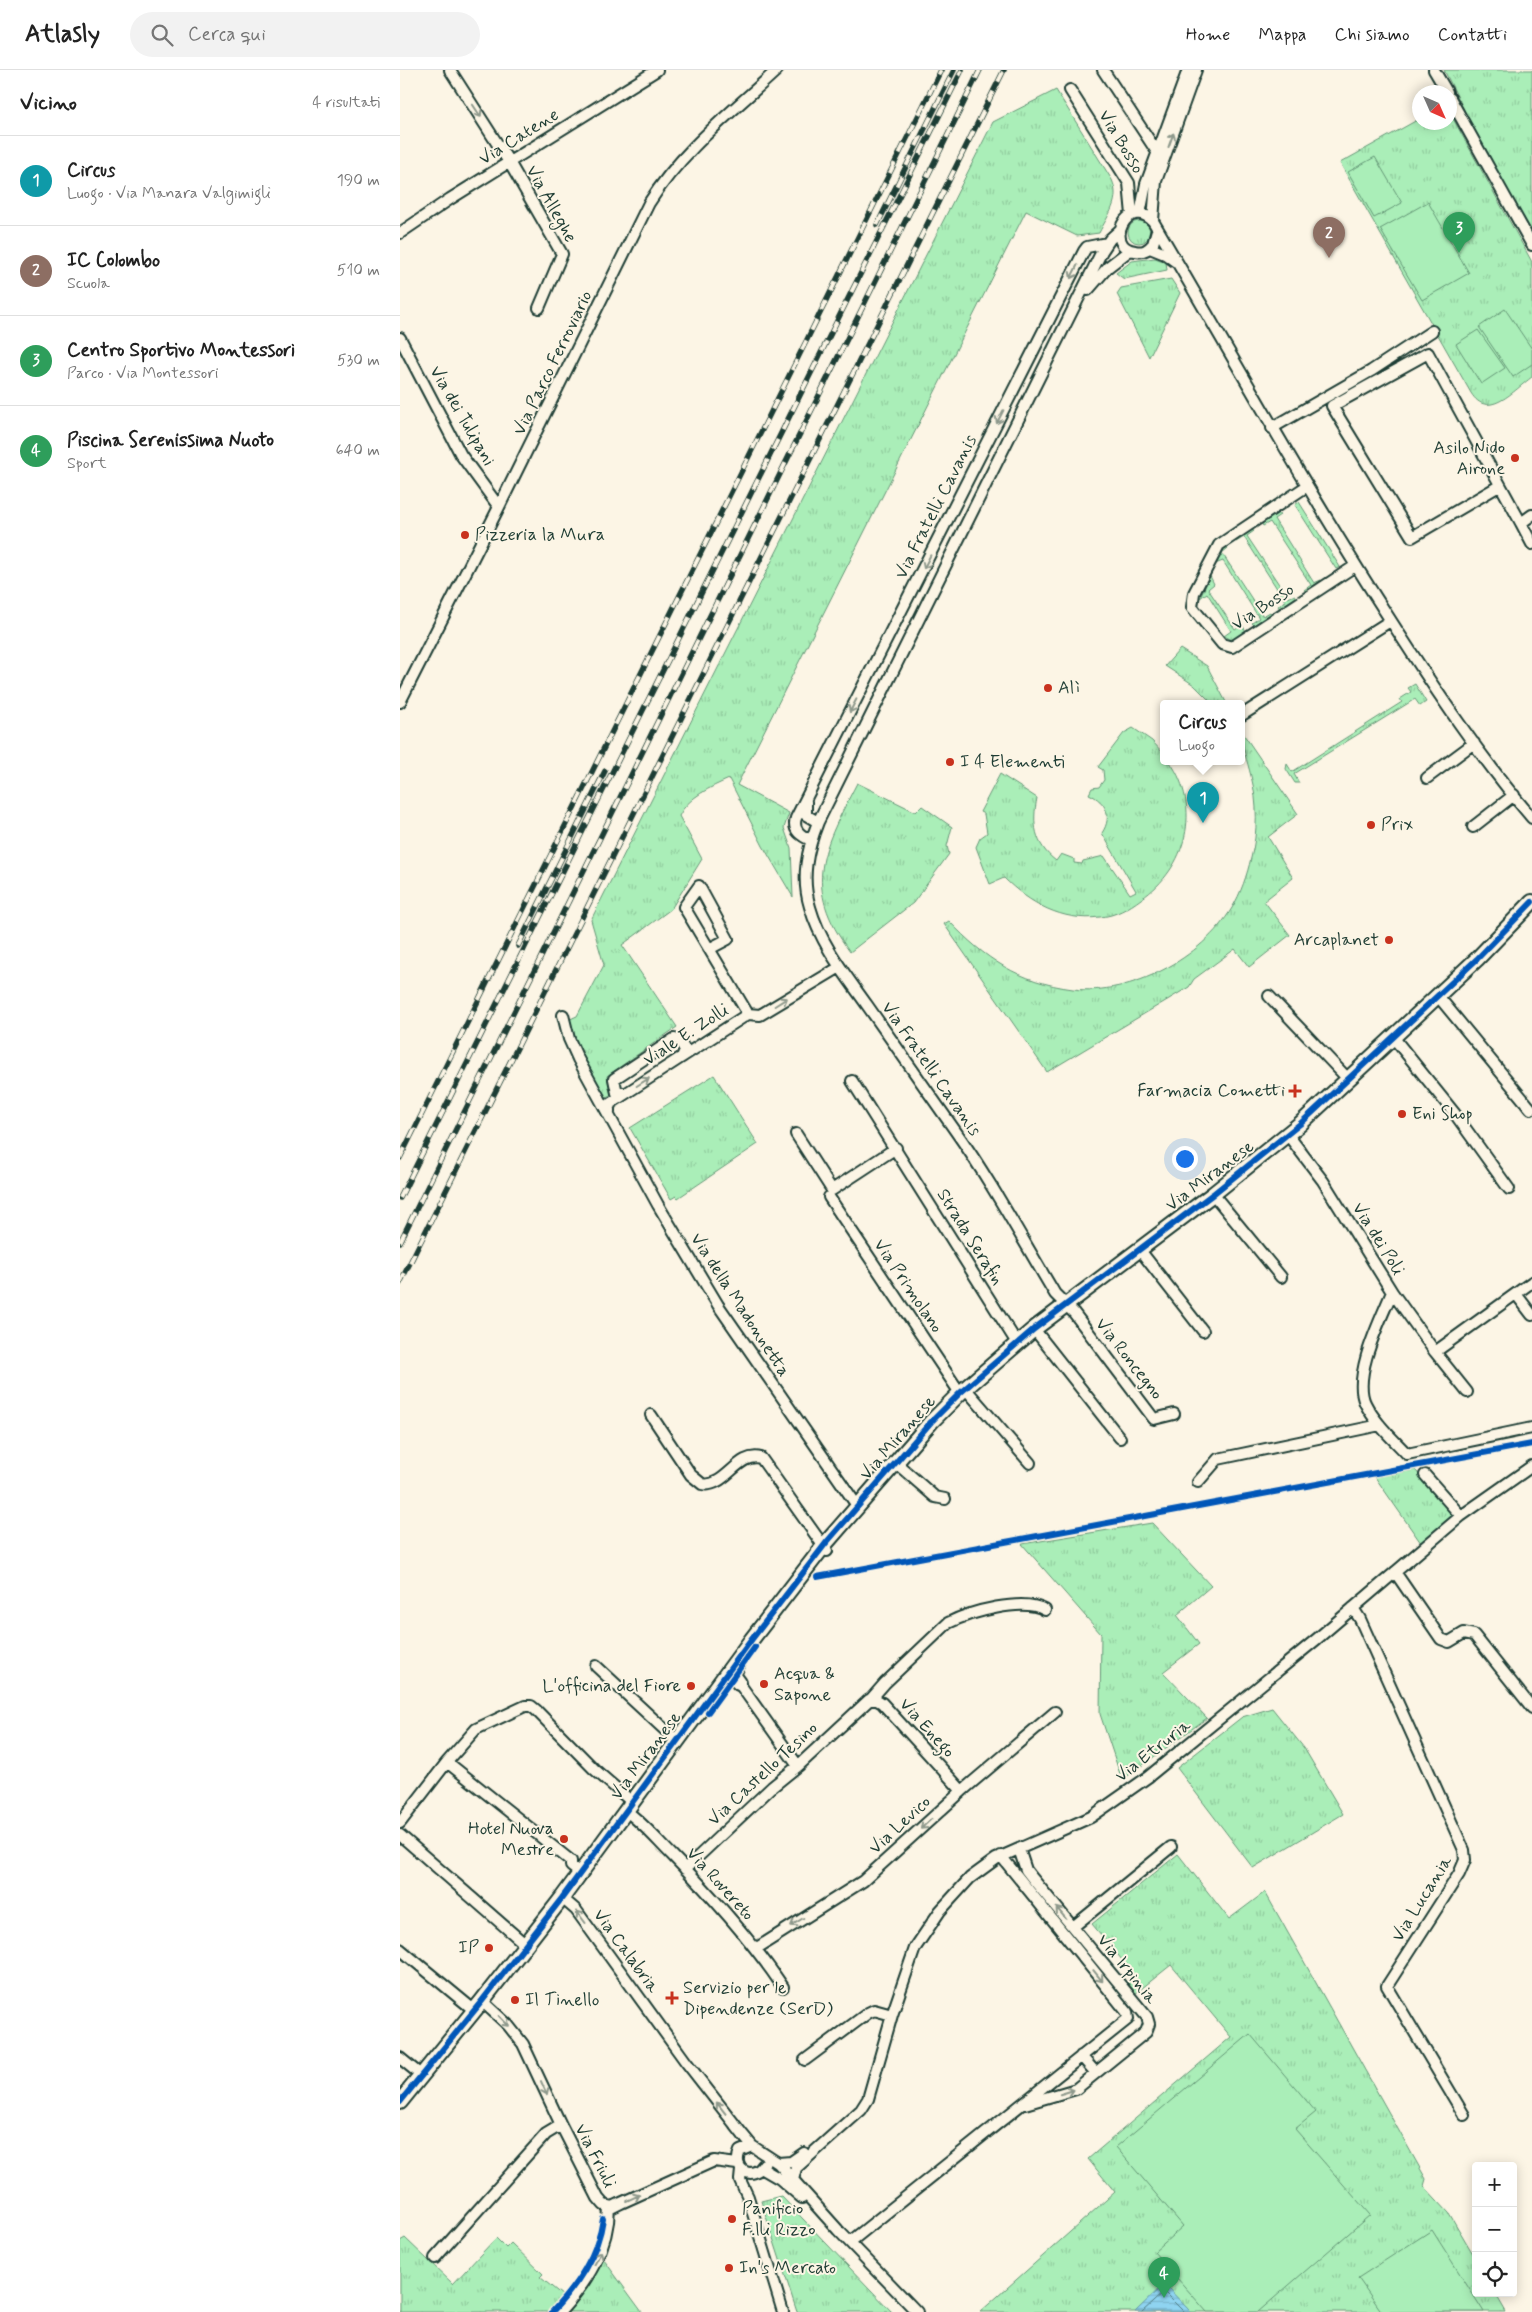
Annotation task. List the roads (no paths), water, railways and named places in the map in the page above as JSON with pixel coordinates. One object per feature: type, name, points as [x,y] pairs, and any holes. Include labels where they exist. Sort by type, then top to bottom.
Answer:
[{"type":"street","name":"Via Alleghe","points":[[450,70],[509,162],[562,254],[539,308]]},
{"type":"street","name":"Via Catene","points":[[400,233],[656,70]]},
{"type":"street","name":"Via Parco Ferroviario","points":[[400,702],[650,203],[665,178],[681,159],[777,70]]},
{"type":"street","name":"Via Bosso","points":[[1103,70],[1156,152],[1164,161]]},
{"type":"street","points":[[1434,70],[1443,85]]},
{"type":"street","name":"Via Bosso","points":[[1120,230],[1122,223],[1136,215],[1156,152],[1190,72]]},
{"type":"street","name":"Via Bosso","points":[[1150,248],[1156,240],[1156,182],[1190,72]]},
{"type":"street","name":"Via Bosso","points":[[1070,90],[1129,184],[1136,215]]},
{"type":"street","points":[[1457,111],[1532,245]]},
{"type":"street","points":[[1136,215],[1155,226],[1166,239],[1178,265],[1272,428],[1390,621],[1474,742],[1532,818]]},
{"type":"street","points":[[1120,230],[1123,244],[1130,250],[1142,252],[1150,248],[1165,254],[1178,265]]},
{"type":"street","name":"Via Fratelli Cavanis","points":[[1065,1305],[1055,1294],[966,1147],[840,966],[819,932],[809,905],[805,864],[818,822],[1107,243],[1120,230]]},
{"type":"street","name":"Via Fratelli Cavanis","points":[[811,840],[800,835],[795,825],[796,818],[1084,251],[1087,247],[1107,243]]},
{"type":"street","name":"Via Fratelli Cavanis","points":[[1078,302],[1108,267],[1130,250]]},
{"type":"street","points":[[1272,428],[1371,371],[1432,331]]},
{"type":"street","name":"Via dei Tulipani","points":[[400,338],[461,455],[499,507]]},
{"type":"street","points":[[1499,486],[1412,537],[1332,406],[1428,353],[1532,544]]},
{"type":"street","name":"Via Bosso","points":[[1307,486],[1219,545],[1194,593],[1192,607],[1222,644],[1232,646],[1356,566]]},
{"type":"street","points":[[1521,523],[1532,515]]},
{"type":"street","points":[[1245,713],[1390,621]]},
{"type":"street","points":[[1427,778],[1474,742]]},
{"type":"street","points":[[1473,827],[1514,795]]},
{"type":"street","points":[[806,800],[806,815],[818,822]]},
{"type":"street","points":[[709,949],[728,939],[699,886],[684,907],[709,949],[748,1014]]},
{"type":"street","name":"Via Miranese","points":[[736,1681],[774,1618],[847,1520],[963,1390],[1034,1329],[1288,1135],[1438,996],[1532,902]]},
{"type":"street","name":"Viale E. Zolli","points":[[609,1113],[611,1103],[748,1014],[760,1016],[840,966]]},
{"type":"street","points":[[1269,996],[1349,1080]]},
{"type":"street","points":[[1438,996],[1531,1109]]},
{"type":"street","name":"Via della Madonnetta","points":[[563,1015],[570,1042],[658,1205],[718,1305],[858,1507]]},
{"type":"street","points":[[1393,1037],[1455,1114],[1510,1189]]},
{"type":"street","points":[[626,1093],[617,1093],[613,1085],[614,1079],[674,1039],[679,1040],[685,1050],[682,1057]]},
{"type":"street","name":"Strada Serafin","points":[[852,1081],[896,1148],[1017,1343]]},
{"type":"street","points":[[796,1134],[832,1190],[896,1148]]},
{"type":"street","name":"Via dei Poli","points":[[1288,1135],[1323,1181],[1392,1292],[1368,1354],[1362,1377],[1364,1401],[1380,1425],[1407,1454],[1532,1428]]},
{"type":"street","points":[[1212,1194],[1281,1277]]},
{"type":"street","name":"Via Primolano","points":[[829,1197],[963,1390]]},
{"type":"street","points":[[1139,1249],[1203,1331]]},
{"type":"street","points":[[1435,1352],[1532,1282]]},
{"type":"street","points":[[1392,1292],[1435,1352],[1467,1392]]},
{"type":"street","points":[[1516,1294],[1532,1315]]},
{"type":"street","name":"Via Roncegno","points":[[1065,1305],[1154,1418],[1174,1414]]},
{"type":"street","points":[[1034,1329],[1120,1438]]},
{"type":"street","points":[[963,1390],[1030,1463]]},
{"type":"street","points":[[651,1415],[691,1476],[702,1484],[713,1484],[750,1458],[761,1458],[825,1550]]},
{"type":"street","points":[[1198,1482],[1218,1458],[1380,1425]]},
{"type":"street","name":"Via Miranese","points":[[896,1463],[935,1497],[945,1499]]},
{"type":"street","name":"Via Etruria","points":[[793,2180],[796,2168],[861,2110],[868,2099],[909,1961],[922,1935],[955,1892],[970,1878],[1001,1856],[1091,1816],[1148,1778],[1461,1516],[1532,1466]]},
{"type":"street","points":[[1425,1475],[1461,1516]]},
{"type":"street","name":"Via Miranese","points":[[634,1806],[643,1787],[682,1745],[713,1702],[752,1639],[825,1550]]},
{"type":"street","points":[[1395,1572],[1441,1639],[1449,1642],[1464,1633],[1474,1635],[1532,1708]]},
{"type":"street","name":"Via Castello Tesino","points":[[686,1869],[772,1787],[798,1766],[867,1702],[938,1631],[954,1620],[1007,1606],[1034,1605],[1046,1610]]},
{"type":"street","name":"Via Lucania","points":[[1353,1608],[1360,1619],[1464,1850],[1465,1860],[1460,1874],[1387,1986],[1464,2115]]},
{"type":"street","points":[[752,1639],[748,1649],[733,1672],[736,1681],[798,1766]]},
{"type":"street","points":[[400,2102],[526,1945],[600,1847],[614,1835],[634,1806],[682,1745],[596,1666]]},
{"type":"street","points":[[713,1702],[728,1679],[736,1681]]},
{"type":"street","name":"Via Enego","points":[[867,1702],[877,1700],[885,1706],[962,1791]]},
{"type":"street","name":"Via Rovereto","points":[[447,1762],[478,1728],[516,1708],[529,1706],[536,1710],[594,1769],[634,1806],[686,1869],[757,1948],[784,1987]]},
{"type":"street","name":"Via Levico","points":[[757,1948],[863,1881],[962,1791],[1055,1712]]},
{"type":"street","points":[[400,1823],[447,1762],[571,1861],[571,1866],[580,1873]]},
{"type":"street","points":[[400,1835],[526,1945]]},
{"type":"street","points":[[1073,1927],[1171,1847]]},
{"type":"street","name":"Via Irpinia","points":[[850,2242],[1020,2105],[1076,2089],[1146,2032],[1149,2024],[1147,2017],[1026,1870],[1019,1849]]},
{"type":"street","points":[[1001,1856],[1127,2012],[1128,2019],[1020,2105]]},
{"type":"street","name":"Via Calabria","points":[[562,1898],[576,1910],[686,2062],[752,2146],[760,2149],[778,2163],[917,2312]]},
{"type":"street","points":[[1080,1954],[1088,1947]]},
{"type":"street","name":"Via Friuli","points":[[400,1949],[478,2006],[508,2025],[523,2044],[561,2125],[601,2203],[609,2207],[714,2161],[739,2167]]},
{"type":"street","points":[[805,2060],[868,2013],[874,2010],[892,2016]]},
{"type":"street","points":[[1082,2056],[1096,2073]]},
{"type":"street","points":[[400,2058],[422,2076]]},
{"type":"street","points":[[435,2258],[546,2134],[561,2125]]},
{"type":"street","name":"Via Etruria","points":[[778,2163],[791,2162],[822,2143]]},
{"type":"street","points":[[752,2146],[741,2150],[740,2180],[748,2197],[783,2312]]},
{"type":"street","points":[[748,2197],[758,2170],[764,2161],[764,2154]]},
{"type":"street","name":"Via Calabria","points":[[739,2167],[746,2173],[758,2170],[780,2179],[833,2224]]},
{"type":"street","points":[[560,2312],[582,2284],[601,2252],[608,2230],[609,2207]]},
{"type":"water","points":[[1164,2284],[1191,2312],[1135,2312]]},
{"type":"railway","points":[[400,1158],[941,70]]},
{"type":"railway","points":[[877,225],[954,70]]},
{"type":"railway","points":[[400,1198],[962,70]]},
{"type":"railway","points":[[400,1242],[980,70]]},
{"type":"railway","points":[[400,1283],[1004,70]]},
{"type":"railway","points":[[518,946],[605,771]]},
{"type":"place","name":"Centro Sportivo Montessori","points":[[1459,253]]},
{"type":"place","name":"IC Colombo","points":[[1329,258]]},
{"type":"place","name":"Asilo Nido Airone","points":[[1515,458]]},
{"type":"place","name":"Pizzeria la Mura","points":[[465,535]]},
{"type":"place","name":"Alì","points":[[1048,688]]},
{"type":"place","name":"I 4 Elementi","points":[[950,762]]},
{"type":"place","name":"Circus","points":[[1203,823]]},
{"type":"place","name":"Prix","points":[[1371,825]]},
{"type":"place","name":"Arcaplanet","points":[[1389,940]]},
{"type":"place","name":"Farmacia Cometti","points":[[1295,1091]]},
{"type":"place","name":"Eni Shop","points":[[1402,1114]]},
{"type":"place","name":"Acqua & Sapone","points":[[764,1684]]},
{"type":"place","name":"L'officina del Fiore","points":[[691,1686]]},
{"type":"place","name":"Hotel Nuova Mestre","points":[[564,1839]]},
{"type":"place","name":"IP","points":[[489,1948]]},
{"type":"place","name":"Servizio per le Dipendenze (SerD)","points":[[672,1998]]},
{"type":"place","name":"Il Tinello","points":[[515,2000]]},
{"type":"place","name":"Panificio F.lli Rizzo","points":[[732,2219]]},
{"type":"place","name":"In's Mercato","points":[[729,2268]]},
{"type":"place","name":"Piscina Serenissima Nuoto","points":[[1164,2298]]}]
